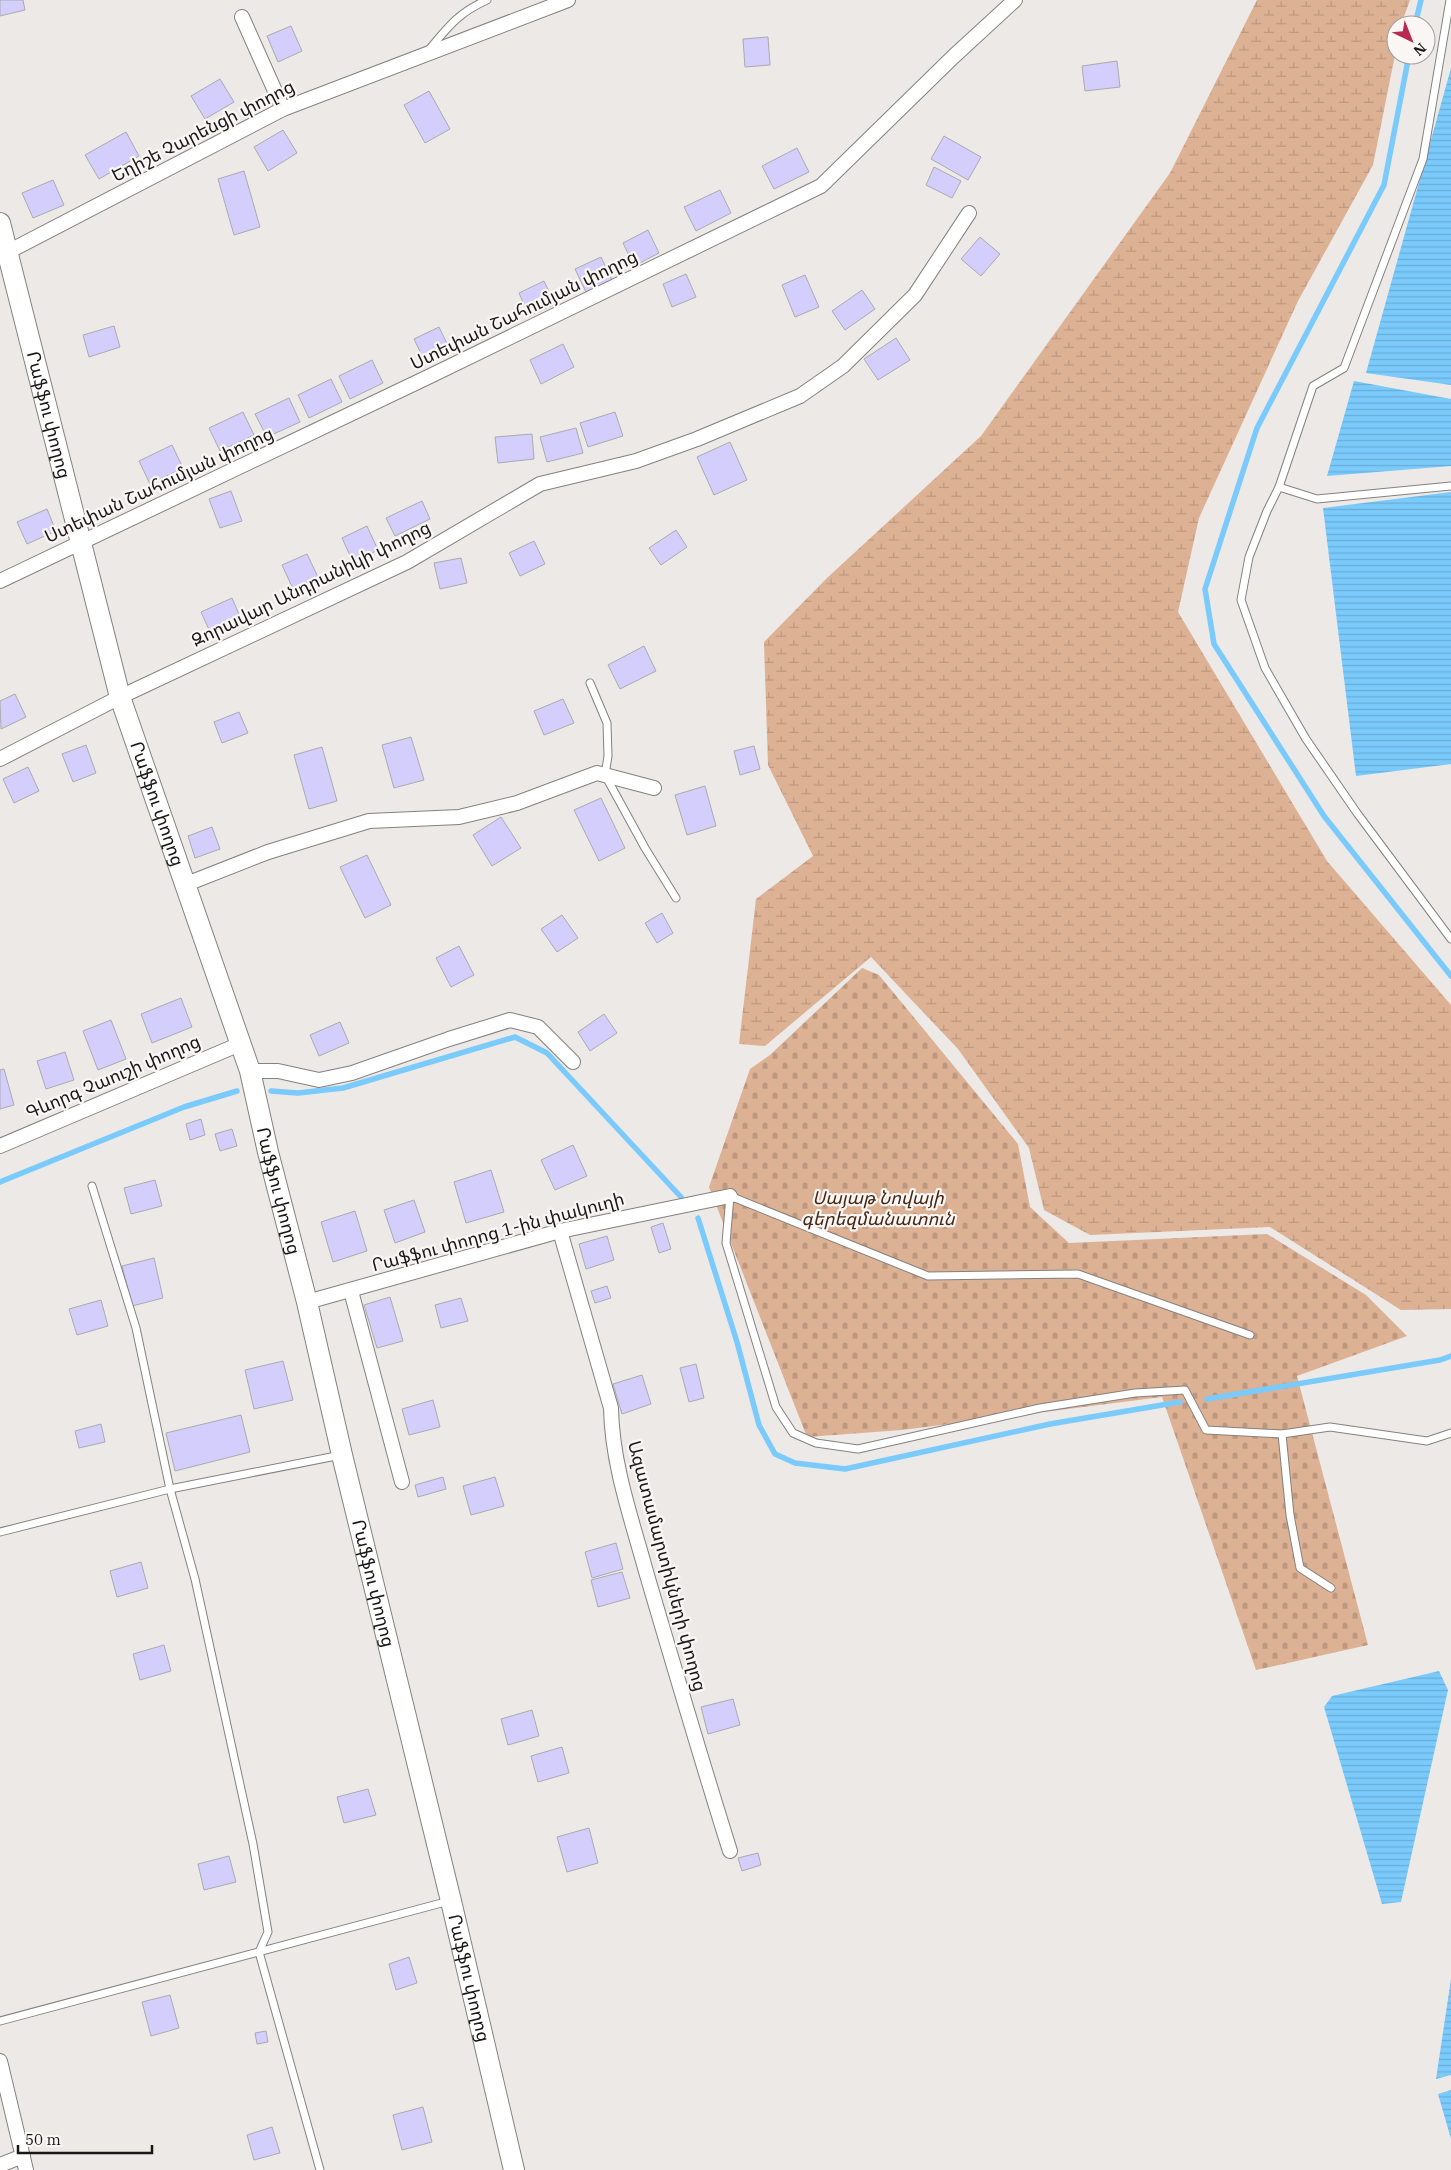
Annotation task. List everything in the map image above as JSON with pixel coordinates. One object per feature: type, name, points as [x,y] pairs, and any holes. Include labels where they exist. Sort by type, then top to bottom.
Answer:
[{"type":"main road","name":"Րաֆֆու փողոց","points":[[0,223],[4,255],[120,697],[250,1071],[268,1152],[307,1302],[342,1455],[451,1901],[514,2170]]},
{"type":"street","name":"Եղիշե Չարենցի փողոց","points":[[4,255],[283,109],[568,0]]},
{"type":"street","name":"Ստեփան Շահումյան փողոց","points":[[0,580],[80,544],[821,186],[1014,0]]},
{"type":"street","points":[[242,17],[283,109]]},
{"type":"street","name":"Զորավար Անդրանիկի փողոց","points":[[0,759],[120,697],[407,562],[540,484],[636,461],[696,439],[800,396],[843,366],[915,296],[969,213]]},
{"type":"street","points":[[184,885],[268,852],[369,821],[459,817],[517,803],[582,777],[597,773],[654,788]]},
{"type":"street","points":[[250,1071],[278,1071],[319,1080],[352,1073],[449,1038],[510,1020],[538,1027],[573,1062]]},
{"type":"street","name":"Գևորգ Չաուշի փողոց","points":[[0,1146],[240,1044]]},
{"type":"street","name":"Րաֆֆու փողոց 1-ին փակուղի","points":[[307,1302],[560,1231],[730,1196]]},
{"type":"street","name":"Ազատամարտիկների փողոց","points":[[560,1231],[611,1408],[611,1428],[620,1476],[689,1723],[730,1852]]},
{"type":"street","points":[[351,1290],[402,1482]]},
{"type":"street","points":[[0,2061],[26,2170]]},
{"type":"street","points":[[0,2165],[23,2156]]},
{"type":"lane","points":[[425,55],[453,20],[472,6],[488,0]]},
{"type":"lane","points":[[1450,0],[1423,159],[1344,368],[1313,386],[1279,487],[1249,557],[1241,600],[1265,668],[1306,739],[1357,813],[1451,939]]},
{"type":"lane","points":[[1279,487],[1317,499],[1451,486]]},
{"type":"lane","points":[[590,683],[607,723],[608,756],[605,775],[645,848],[676,898]]},
{"type":"lane","points":[[92,1186],[136,1328],[170,1489],[195,1579],[253,1844],[268,1932],[259,1952],[320,2170]]},
{"type":"lane","points":[[1250,1335],[1078,1274],[928,1276],[730,1196],[726,1242],[776,1407],[793,1433],[816,1443],[858,1449],[1040,1408],[1135,1393],[1186,1390],[1206,1430],[1282,1434],[1330,1427],[1427,1441],[1451,1433]]},
{"type":"lane","points":[[1282,1434],[1290,1515],[1300,1568],[1331,1588]]},
{"type":"lane","points":[[0,1532],[170,1489],[342,1455]]},
{"type":"lane","points":[[0,2020],[451,1901]]},
{"type":"green space","points":[[1257,0],[1410,0],[1405,15],[1386,15],[1386,65],[1393,65],[1373,165],[1298,301],[1199,518],[1178,612],[1327,861],[1451,1005],[1451,1309],[1401,1310],[1270,1227],[1090,1235],[1044,1210],[1029,1148],[958,1049],[871,957],[765,1046],[739,1044],[756,899],[813,856],[768,765],[764,642],[827,578],[981,436],[1170,173]]},
{"type":"green space","name":"Սայաթ Նովայի գերեզմանատուն","points":[[862,968],[879,975],[1018,1144],[1030,1207],[1069,1243],[1267,1234],[1366,1295],[1407,1336],[1297,1376],[1368,1645],[1256,1670],[1162,1397],[902,1430],[807,1437],[709,1187],[750,1069],[770,1055]]},
{"type":"water","points":[[1451,68],[1451,385],[1366,373]]},
{"type":"water","points":[[1354,381],[1451,399],[1451,466],[1327,476]]},
{"type":"water","points":[[1451,492],[1451,764],[1356,776],[1323,508]]},
{"type":"water","points":[[1439,1671],[1448,1690],[1401,1902],[1382,1904],[1324,1707],[1332,1696]]},
{"type":"water","points":[[1451,1979],[1451,2075],[1436,2079]]},
{"type":"water","points":[[1451,2090],[1451,2139],[1438,2094]]},
{"type":"building","points":[[0,0],[23,0],[25,10],[0,16]]},
{"type":"building","points":[[291,26],[302,51],[278,62],[267,36]]},
{"type":"building","points":[[768,37],[770,65],[745,67],[743,39]]},
{"type":"building","points":[[1117,61],[1120,87],[1085,91],[1082,66]]},
{"type":"building","points":[[220,79],[234,102],[205,119],[191,96]]},
{"type":"building","points":[[429,91],[450,129],[425,143],[404,105]]},
{"type":"building","points":[[283,130],[297,153],[268,171],[254,147]]},
{"type":"building","points":[[126,132],[139,156],[99,179],[85,155]]},
{"type":"building","points":[[944,136],[981,157],[968,180],[931,159]]},
{"type":"building","points":[[797,148],[809,172],[774,189],[762,166]]},
{"type":"building","points":[[934,167],[961,181],[952,198],[926,185]]},
{"type":"building","points":[[244,171],[260,227],[234,235],[218,179]]},
{"type":"building","points":[[53,180],[64,205],[33,218],[22,193]]},
{"type":"building","points":[[720,190],[731,213],[696,231],[684,207]]},
{"type":"building","points":[[648,230],[659,253],[634,266],[623,243]]},
{"type":"building","points":[[980,237],[1000,254],[981,276],[961,259]]},
{"type":"building","points":[[601,257],[612,280],[586,292],[575,269]]},
{"type":"building","points":[[686,274],[696,297],[672,307],[663,284]]},
{"type":"building","points":[[805,275],[819,307],[795,317],[782,285]]},
{"type":"building","points":[[544,281],[555,304],[529,316],[519,293]]},
{"type":"building","points":[[862,290],[875,309],[845,330],[832,311]]},
{"type":"building","points":[[114,326],[120,347],[89,357],[83,335]]},
{"type":"building","points":[[439,327],[450,350],[425,362],[414,339]]},
{"type":"building","points":[[896,338],[910,360],[878,380],[864,359]]},
{"type":"building","points":[[563,344],[574,367],[541,384],[530,360]]},
{"type":"building","points":[[372,360],[383,383],[350,399],[339,376]]},
{"type":"building","points":[[331,379],[342,402],[309,418],[298,395]]},
{"type":"building","points":[[289,398],[300,422],[267,437],[255,414]]},
{"type":"building","points":[[243,412],[254,435],[220,451],[209,428]]},
{"type":"building","points":[[615,412],[623,436],[588,447],[580,423]]},
{"type":"building","points":[[576,428],[583,453],[547,462],[540,437]]},
{"type":"building","points":[[532,434],[534,459],[498,463],[495,437]]},
{"type":"building","points":[[730,442],[747,480],[714,495],[697,457]]},
{"type":"building","points":[[172,445],[183,468],[150,484],[139,461]]},
{"type":"building","points":[[231,491],[242,521],[220,528],[209,499]]},
{"type":"building","points":[[422,501],[430,519],[395,536],[386,518]]},
{"type":"building","points":[[47,509],[56,531],[27,544],[17,522]]},
{"type":"building","points":[[367,526],[378,550],[353,562],[342,538]]},
{"type":"building","points":[[676,530],[687,547],[661,565],[649,548]]},
{"type":"building","points":[[534,541],[545,564],[520,576],[509,553]]},
{"type":"building","points":[[307,554],[318,577],[293,589],[282,565]]},
{"type":"building","points":[[461,558],[467,583],[440,589],[434,563]]},
{"type":"building","points":[[232,598],[241,619],[210,632],[201,612]]},
{"type":"building","points":[[644,646],[656,671],[620,689],[608,665]]},
{"type":"building","points":[[15,694],[26,717],[1,729],[0,701]]},
{"type":"building","points":[[563,699],[574,723],[544,735],[534,711]]},
{"type":"building","points":[[239,712],[248,733],[222,743],[214,722]]},
{"type":"building","points":[[411,737],[424,780],[394,788],[382,745]]},
{"type":"building","points":[[86,745],[96,773],[73,782],[62,754]]},
{"type":"building","points":[[754,746],[760,769],[740,775],[734,751]]},
{"type":"building","points":[[322,747],[337,801],[309,809],[294,755]]},
{"type":"building","points":[[28,767],[39,791],[14,803],[3,779]]},
{"type":"building","points":[[705,786],[716,826],[687,835],[675,795]]},
{"type":"building","points":[[601,798],[625,848],[599,861],[574,810]]},
{"type":"building","points":[[501,817],[521,848],[492,866],[473,835]]},
{"type":"building","points":[[212,827],[220,849],[195,858],[188,836]]},
{"type":"building","points":[[367,855],[391,905],[365,918],[340,867]]},
{"type":"building","points":[[662,913],[673,933],[657,943],[645,923]]},
{"type":"building","points":[[562,915],[578,938],[557,952],[541,929]]},
{"type":"building","points":[[459,946],[474,975],[451,987],[436,958]]},
{"type":"building","points":[[181,998],[192,1027],[152,1043],[141,1014]]},
{"type":"building","points":[[604,1014],[617,1033],[590,1051],[578,1032]]},
{"type":"building","points":[[111,1020],[126,1059],[98,1070],[83,1031]]},
{"type":"building","points":[[340,1022],[349,1043],[319,1056],[310,1035]]},
{"type":"building","points":[[65,1052],[74,1080],[46,1089],[37,1061]]},
{"type":"building","points":[[4,1069],[14,1105],[0,1109],[0,1070]]},
{"type":"building","points":[[201,1119],[205,1135],[190,1140],[186,1124]]},
{"type":"building","points":[[232,1129],[237,1146],[220,1151],[215,1134]]},
{"type":"building","points":[[573,1145],[587,1176],[555,1190],[541,1160]]},
{"type":"building","points":[[491,1170],[504,1212],[466,1223],[454,1182]]},
{"type":"building","points":[[155,1180],[162,1206],[131,1214],[124,1188]]},
{"type":"building","points":[[414,1200],[425,1232],[395,1243],[384,1210]]},
{"type":"building","points":[[355,1211],[367,1251],[333,1262],[321,1222]]},
{"type":"building","points":[[663,1223],[671,1249],[659,1253],[651,1227]]},
{"type":"building","points":[[607,1236],[614,1260],[586,1269],[579,1244]]},
{"type":"building","points":[[154,1258],[163,1298],[132,1306],[122,1266]]},
{"type":"building","points":[[607,1286],[611,1298],[595,1303],[591,1291]]},
{"type":"building","points":[[390,1297],[403,1341],[377,1348],[364,1305]]},
{"type":"building","points":[[461,1298],[468,1321],[441,1328],[435,1305]]},
{"type":"building","points":[[101,1300],[108,1326],[77,1335],[69,1309]]},
{"type":"building","points":[[283,1361],[293,1400],[254,1409],[245,1370]]},
{"type":"building","points":[[696,1364],[704,1398],[689,1402],[680,1368]]},
{"type":"building","points":[[642,1375],[651,1404],[622,1414],[613,1384]]},
{"type":"building","points":[[433,1400],[440,1427],[409,1435],[402,1409]]},
{"type":"building","points":[[241,1415],[250,1452],[175,1471],[166,1433]]},
{"type":"building","points":[[101,1424],[105,1442],[79,1448],[75,1431]]},
{"type":"building","points":[[443,1477],[446,1489],[418,1497],[415,1485]]},
{"type":"building","points":[[495,1477],[504,1506],[471,1515],[463,1486]]},
{"type":"building","points":[[616,1543],[623,1569],[592,1578],[585,1552]]},
{"type":"building","points":[[141,1562],[148,1588],[117,1597],[110,1571]]},
{"type":"building","points":[[622,1572],[630,1598],[598,1607],[591,1580]]},
{"type":"building","points":[[164,1645],[171,1671],[140,1680],[133,1654]]},
{"type":"building","points":[[733,1699],[740,1725],[708,1734],[701,1707]]},
{"type":"building","points":[[532,1710],[539,1736],[508,1745],[501,1719]]},
{"type":"building","points":[[562,1747],[569,1773],[538,1782],[531,1756]]},
{"type":"building","points":[[368,1789],[376,1815],[344,1823],[337,1797]]},
{"type":"building","points":[[589,1828],[598,1863],[567,1872],[557,1837]]},
{"type":"building","points":[[758,1853],[761,1865],[742,1871],[738,1858]]},
{"type":"building","points":[[229,1856],[236,1882],[204,1890],[198,1864]]},
{"type":"building","points":[[409,1957],[417,1983],[396,1990],[389,1964]]},
{"type":"building","points":[[170,1995],[179,2028],[151,2036],[142,2002]]},
{"type":"building","points":[[266,2031],[268,2042],[257,2044],[255,2033]]},
{"type":"building","points":[[423,2107],[432,2142],[402,2150],[393,2115]]},
{"type":"building","points":[[272,2127],[280,2153],[254,2160],[247,2135]]},
{"type":"waterway","points":[[1417,15],[1421,0]]},
{"type":"waterway","points":[[1407,65],[1384,185],[1257,428],[1205,589],[1214,644],[1324,816],[1451,976]]},
{"type":"waterway","points":[[271,1091],[298,1093],[343,1088],[515,1037],[547,1053],[681,1197]]},
{"type":"waterway","points":[[0,1182],[184,1107],[237,1091]]},
{"type":"waterway","points":[[698,1218],[737,1342],[759,1425],[775,1454],[795,1463],[845,1469],[1050,1424],[1180,1402]]},
{"type":"waterway","points":[[1207,1399],[1440,1360],[1451,1356]]}]
